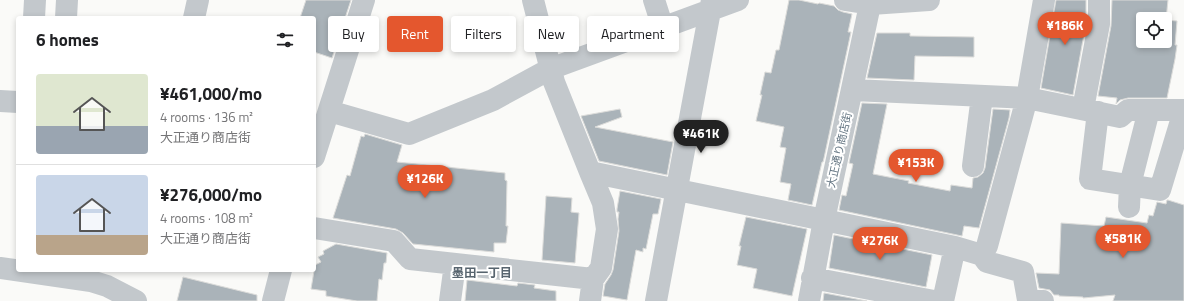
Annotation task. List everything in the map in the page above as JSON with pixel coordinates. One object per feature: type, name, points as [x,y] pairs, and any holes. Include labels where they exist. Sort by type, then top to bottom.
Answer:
[{"type":"street","points":[[34,16],[35,0]]},
{"type":"street","points":[[66,16],[67,0]]},
{"type":"street","points":[[194,16],[198,0]]},
{"type":"street","points":[[316,150],[364,0]]},
{"type":"street","points":[[533,0],[554,82],[603,203],[607,229],[601,268],[593,279],[590,301]]},
{"type":"street","points":[[654,0],[659,16]]},
{"type":"street","points":[[679,20],[711,5],[738,0]]},
{"type":"street","points":[[845,0],[871,2],[929,0]]},
{"type":"street","points":[[982,255],[987,246],[1027,98],[1044,0]]},
{"type":"street","points":[[853,90],[1027,98],[1091,111],[1120,117],[1128,110],[1184,111],[1160,190],[1090,178],[1091,111],[1099,24],[1099,0]]},
{"type":"street","name":"大正通り商店街","points":[[809,301],[812,278],[824,220],[871,2]]},
{"type":"street","points":[[656,301],[711,5]]},
{"type":"street","points":[[329,111],[408,134],[493,100],[550,69],[597,52]]},
{"type":"street","points":[[974,166],[982,96]]},
{"type":"street","points":[[0,101],[16,102]]},
{"type":"street","points":[[1128,207],[1130,185],[1149,110]]},
{"type":"street","points":[[590,172],[955,247],[982,255],[987,262],[1023,272],[1028,300],[1043,301]]},
{"type":"street","points":[[316,228],[394,241],[410,259],[593,279]]},
{"type":"street","points":[[943,301],[955,247]]},
{"type":"street","points":[[450,301],[455,264]]},
{"type":"street","points":[[0,268],[16,270]]},
{"type":"street","points":[[28,272],[91,281],[107,286],[133,300]]},
{"type":"street","points":[[273,301],[280,272]]},
{"type":"street","points":[[812,278],[934,301]]},
{"type":"building","points":[[306,0],[351,0],[346,16],[328,16],[328,52],[334,52],[332,58],[316,53],[316,16],[301,16]]},
{"type":"building","points":[[789,0],[799,0],[834,6],[838,10],[852,14],[848,32],[851,32],[824,158],[812,205],[788,200],[791,184],[780,182],[786,148],[780,147],[784,127],[756,121],[762,95],[760,95],[765,72],[771,73],[776,50],[779,50]]},
{"type":"building","points":[[1056,0],[1086,0],[1086,23],[1073,95],[1041,88]]},
{"type":"building","points":[[1112,0],[1168,0],[1167,12],[1136,12],[1136,48],[1172,48],[1172,21],[1177,21],[1175,45],[1177,45],[1167,98],[1128,98],[1120,100],[1116,104],[1117,98],[1098,96],[1111,26]]},
{"type":"building","points":[[877,33],[910,33],[910,36],[974,37],[974,57],[915,56],[914,80],[867,78]]},
{"type":"building","points":[[862,103],[887,104],[873,174],[909,181],[908,183],[950,191],[951,185],[972,188],[973,178],[978,177],[983,173],[985,168],[993,109],[1010,110],[979,228],[964,226],[962,236],[839,210],[842,195],[846,196],[853,164],[849,163]]},
{"type":"building","points":[[620,109],[622,117],[595,127],[673,142],[667,175],[599,161],[581,116]]},
{"type":"building","points":[[365,134],[402,145],[397,162],[505,173],[505,180],[507,181],[506,226],[508,226],[506,243],[494,243],[494,252],[413,244],[403,233],[396,229],[333,218],[347,175],[350,176],[361,136],[364,137]]},
{"type":"building","points":[[620,191],[661,199],[658,214],[653,214],[646,249],[643,248],[643,252],[636,250],[627,300],[603,296],[605,284],[613,270],[619,231],[619,212],[617,212],[617,209]]},
{"type":"building","points":[[546,196],[572,198],[571,212],[579,213],[575,263],[542,260]]},
{"type":"building","points":[[1167,200],[1184,205],[1184,301],[1113,301],[1115,295],[1083,298],[1059,296],[1054,295],[1050,290],[1039,288],[1036,273],[1059,274],[1061,223],[1104,226],[1106,217],[1147,223],[1149,215],[1153,216],[1157,202],[1166,204]]},
{"type":"building","points":[[746,217],[807,229],[792,296],[753,288],[757,269],[737,265],[741,246],[739,246]]},
{"type":"building","points":[[834,235],[932,255],[926,287],[829,268]]},
{"type":"building","points":[[336,244],[387,253],[382,280],[379,279],[377,301],[357,301],[326,296],[326,291],[311,289],[314,272],[316,272],[316,264],[321,262],[318,257],[324,254],[323,251]]},
{"type":"building","points":[[183,277],[257,295],[257,301],[177,301]]},
{"type":"building","points":[[467,280],[517,286],[518,283],[535,285],[534,288],[556,291],[556,301],[465,301]]},
{"type":"building","points":[[824,293],[867,301],[823,301]]},
{"type":"district","name":"墨田一丁目","points":[[482,273]]}]
